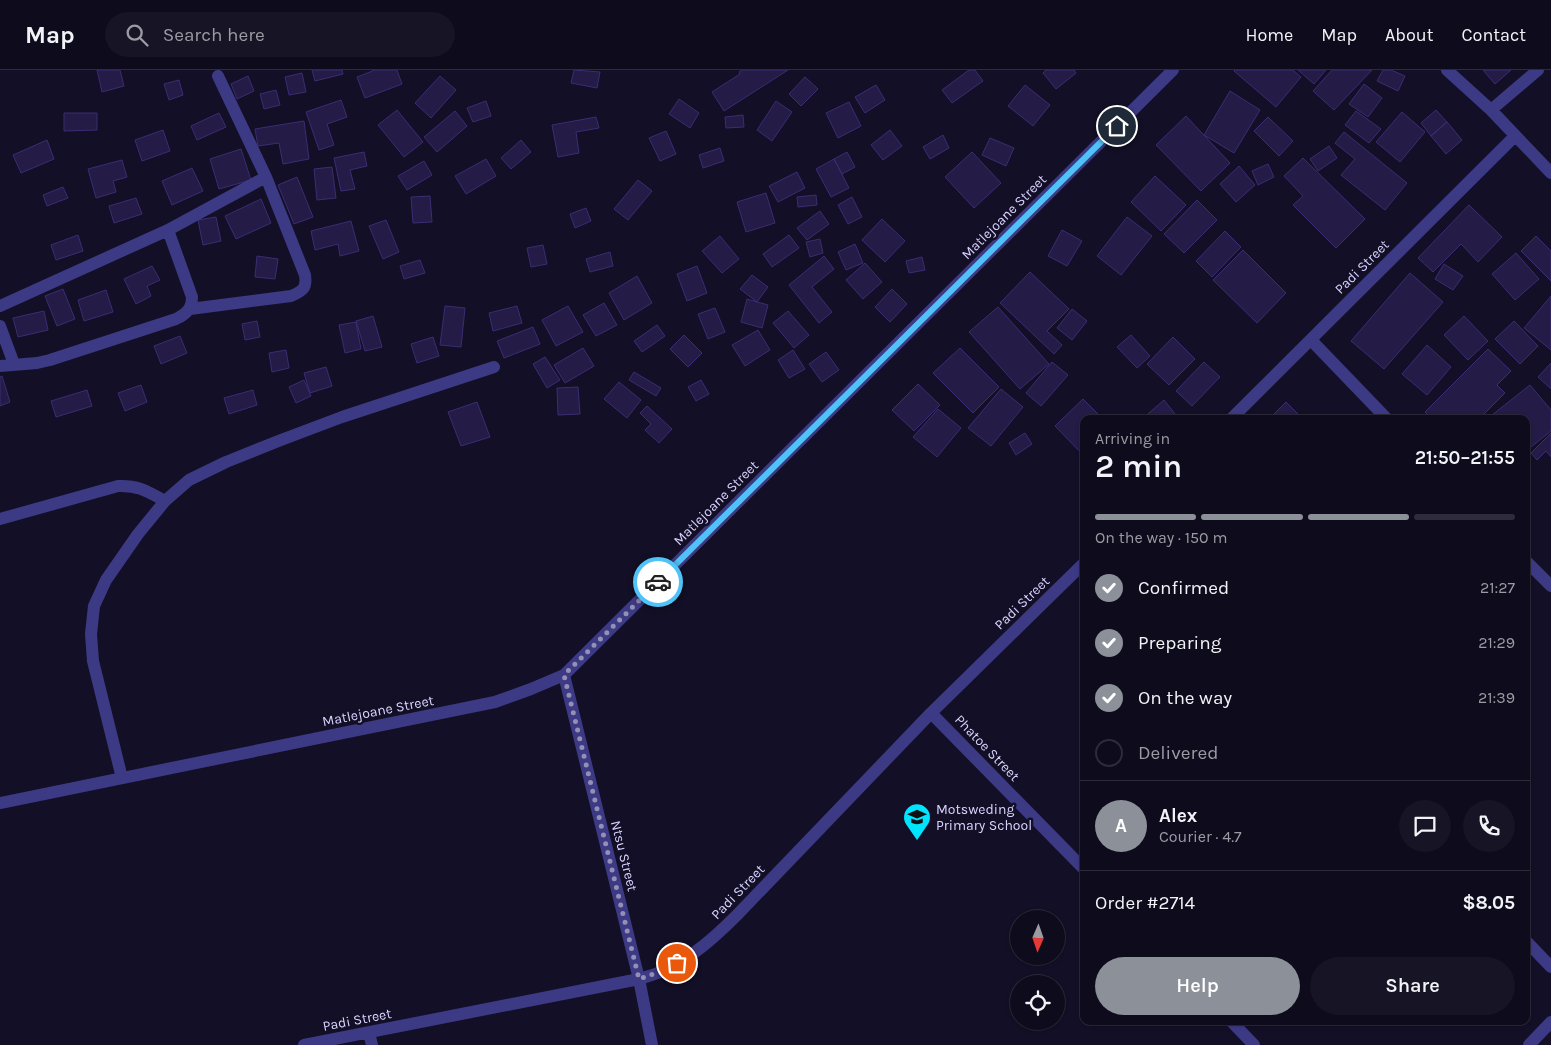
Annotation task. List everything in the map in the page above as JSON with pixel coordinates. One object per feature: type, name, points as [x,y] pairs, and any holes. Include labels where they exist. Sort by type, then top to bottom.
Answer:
[{"type":"street","name":"Matlejoane Street","points":[[0,803],[495,702],[564,675],[1173,70]]},
{"type":"street","points":[[1447,70],[1490,110],[1551,173]]},
{"type":"street","points":[[1490,110],[1538,70]]},
{"type":"street","points":[[190,309],[291,296],[304,290],[306,286],[305,275],[266,177],[218,76]]},
{"type":"street","name":"Padi Street","points":[[1235,415],[1514,136]]},
{"type":"street","points":[[0,306],[168,230],[266,177]]},
{"type":"street","points":[[0,366],[37,364],[176,319],[186,314],[190,309],[192,297],[168,230]]},
{"type":"street","points":[[0,326],[14,364]]},
{"type":"street","points":[[1310,340],[1383,415]]},
{"type":"street","points":[[122,778],[93,661],[91,634],[94,606],[106,580],[138,534],[165,501],[189,480],[226,462],[342,417],[494,367]]},
{"type":"street","points":[[0,519],[118,486],[132,486],[144,489],[165,501]]},
{"type":"street","points":[[1530,565],[1551,586]]},
{"type":"street","name":"Padi Street","points":[[304,1045],[370,1039],[639,979],[665,970],[689,956],[713,938],[931,713],[1080,567]]},
{"type":"street","name":"Ntsu Street","points":[[564,675],[639,979],[652,1045]]},
{"type":"street","name":"Phatoe Street","points":[[931,713],[1080,866]]},
{"type":"street","points":[[1530,945],[1551,967]]},
{"type":"street","points":[[1529,1045],[1551,1022]]},
{"type":"street","points":[[1235,1025],[1254,1045]]},
{"type":"building","points":[[97,70],[120,70],[124,86],[102,92]]},
{"type":"building","points":[[312,70],[342,70],[343,74],[315,81]]},
{"type":"building","points":[[375,70],[397,70],[402,84],[365,98],[357,77]]},
{"type":"building","points":[[574,70],[600,72],[597,88],[571,83]]},
{"type":"building","points":[[742,70],[788,70],[724,111],[712,92],[740,74],[739,72]]},
{"type":"building","points":[[969,70],[975,70],[983,81],[952,103],[942,90]]},
{"type":"building","points":[[1046,70],[1074,70],[1076,73],[1056,89],[1043,73]]},
{"type":"building","points":[[1235,70],[1293,70],[1301,77],[1276,107]]},
{"type":"building","points":[[1298,70],[1326,70],[1314,84]]},
{"type":"building","points":[[1332,70],[1372,70],[1334,110],[1313,91]]},
{"type":"building","points":[[1383,70],[1391,70],[1405,76],[1398,91],[1377,81]]},
{"type":"building","points":[[1483,70],[1511,70],[1495,84]]},
{"type":"building","points":[[302,73],[306,92],[289,95],[285,77]]},
{"type":"building","points":[[248,76],[254,91],[237,99],[231,84]]},
{"type":"building","points":[[440,76],[456,90],[431,118],[415,103]]},
{"type":"building","points":[[805,77],[818,89],[801,106],[789,94]]},
{"type":"building","points":[[179,80],[183,95],[169,100],[164,84]]},
{"type":"building","points":[[1364,84],[1382,98],[1368,117],[1349,104]]},
{"type":"building","points":[[876,85],[885,100],[865,113],[855,97]]},
{"type":"building","points":[[1025,85],[1050,105],[1033,126],[1008,106]]},
{"type":"building","points":[[276,90],[280,105],[264,109],[260,94]]},
{"type":"building","points":[[1230,91],[1260,110],[1234,153],[1204,135]]},
{"type":"building","points":[[679,99],[699,113],[690,128],[669,114]]},
{"type":"building","points":[[341,100],[347,117],[327,124],[334,145],[319,150],[306,112]]},
{"type":"building","points":[[486,101],[491,116],[473,122],[467,108]]},
{"type":"building","points":[[776,101],[792,112],[772,141],[757,130]]},
{"type":"building","points":[[849,102],[861,126],[838,138],[826,113]]},
{"type":"building","points":[[397,110],[423,142],[404,157],[378,125]]},
{"type":"building","points":[[1436,110],[1447,122],[1431,136],[1421,123]]},
{"type":"building","points":[[455,111],[467,126],[437,152],[424,137]]},
{"type":"building","points":[[1356,111],[1381,129],[1369,143],[1345,125]]},
{"type":"building","points":[[1402,112],[1425,132],[1400,162],[1376,142]]},
{"type":"building","points":[[64,113],[97,113],[97,130],[64,131]]},
{"type":"building","points":[[219,113],[226,127],[197,140],[191,126]]},
{"type":"building","points":[[743,115],[744,127],[726,128],[725,117]]},
{"type":"building","points":[[1186,116],[1230,163],[1201,191],[1156,145]]},
{"type":"building","points":[[596,117],[599,128],[576,132],[579,153],[558,157],[552,125]]},
{"type":"building","points":[[1268,117],[1293,141],[1279,156],[1254,131]]},
{"type":"building","points":[[304,121],[309,159],[283,164],[279,143],[258,146],[255,129]]},
{"type":"building","points":[[1447,122],[1462,140],[1446,154],[1431,136]]},
{"type":"building","points":[[163,130],[170,151],[142,161],[135,140]]},
{"type":"building","points":[[890,130],[902,146],[883,160],[871,145]]},
{"type":"building","points":[[666,131],[676,154],[660,161],[649,138]]},
{"type":"building","points":[[1344,132],[1407,183],[1385,210],[1341,175],[1355,159],[1335,143]]},
{"type":"building","points":[[943,135],[949,148],[930,159],[923,147]]},
{"type":"building","points":[[990,138],[1014,148],[1006,166],[982,155]]},
{"type":"building","points":[[47,140],[54,159],[21,173],[13,155]]},
{"type":"building","points":[[521,140],[531,152],[511,169],[501,158]]},
{"type":"building","points":[[1329,146],[1337,158],[1318,171],[1310,159]]},
{"type":"building","points":[[720,148],[724,161],[703,168],[699,155]]},
{"type":"building","points":[[241,149],[251,180],[219,189],[210,159]]},
{"type":"building","points":[[364,152],[367,166],[350,170],[355,189],[341,191],[334,158]]},
{"type":"building","points":[[847,152],[855,167],[842,174],[834,159]]},
{"type":"building","points":[[972,152],[1001,183],[974,208],[945,177]]},
{"type":"building","points":[[1303,158],[1365,219],[1336,248],[1293,205],[1303,196],[1284,176]]},
{"type":"building","points":[[486,159],[496,176],[466,194],[455,176]]},
{"type":"building","points":[[834,159],[849,188],[831,197],[816,169]]},
{"type":"building","points":[[122,160],[127,177],[113,181],[116,192],[96,198],[88,169]]},
{"type":"building","points":[[424,161],[432,175],[407,190],[398,176]]},
{"type":"building","points":[[1268,164],[1274,177],[1258,185],[1252,171]]},
{"type":"building","points":[[1239,166],[1255,185],[1236,202],[1220,184]]},
{"type":"building","points":[[332,167],[336,198],[317,200],[314,169]]},
{"type":"building","points":[[192,168],[203,191],[172,205],[162,181]]},
{"type":"building","points":[[797,172],[805,188],[778,202],[769,186]]},
{"type":"building","points":[[1155,176],[1186,205],[1161,231],[1131,202]]},
{"type":"building","points":[[297,177],[313,217],[294,224],[278,185]]},
{"type":"building","points":[[638,180],[652,191],[628,220],[614,209]]},
{"type":"building","points":[[63,187],[68,198],[47,206],[43,195]]},
{"type":"building","points":[[766,193],[775,223],[746,232],[737,202]]},
{"type":"building","points":[[816,195],[817,205],[798,207],[797,197]]},
{"type":"building","points":[[430,196],[432,222],[413,223],[411,197]]},
{"type":"building","points":[[852,197],[862,217],[848,224],[838,205]]},
{"type":"building","points":[[136,198],[142,214],[114,223],[109,206]]},
{"type":"building","points":[[261,199],[271,223],[236,239],[225,216]]},
{"type":"building","points":[[1197,200],[1217,220],[1184,253],[1164,234]]},
{"type":"building","points":[[1469,205],[1502,237],[1478,262],[1461,244],[1433,272],[1418,258]]},
{"type":"building","points":[[586,208],[591,221],[575,228],[570,214]]},
{"type":"building","points":[[820,211],[829,224],[807,240],[797,228]]},
{"type":"building","points":[[216,217],[221,241],[203,245],[198,220]]},
{"type":"building","points":[[1127,217],[1152,236],[1121,275],[1097,256]]},
{"type":"building","points":[[882,219],[905,241],[885,262],[862,240]]},
{"type":"building","points":[[386,220],[399,252],[383,259],[369,226]]},
{"type":"building","points":[[351,221],[359,251],[340,256],[338,244],[315,250],[311,231]]},
{"type":"building","points":[[1062,230],[1082,241],[1067,266],[1048,256]]},
{"type":"building","points":[[1225,231],[1241,247],[1212,277],[1196,261]]},
{"type":"building","points":[[78,235],[83,251],[56,260],[51,245]]},
{"type":"building","points":[[789,235],[799,248],[772,267],[763,254]]},
{"type":"building","points":[[720,236],[739,259],[722,273],[702,251]]},
{"type":"building","points":[[1536,236],[1551,251],[1551,281],[1521,251]]},
{"type":"building","points":[[820,239],[823,253],[810,257],[806,242]]},
{"type":"building","points":[[855,244],[863,263],[846,270],[838,252]]},
{"type":"building","points":[[543,245],[547,264],[531,267],[527,248]]},
{"type":"building","points":[[1243,250],[1286,293],[1257,323],[1213,280]]},
{"type":"building","points":[[610,252],[613,266],[590,272],[586,259]]},
{"type":"building","points":[[1516,253],[1539,279],[1515,300],[1492,274]]},
{"type":"building","points":[[257,256],[278,259],[275,279],[255,277]]},
{"type":"building","points":[[824,256],[834,269],[812,287],[832,312],[819,323],[789,285]]},
{"type":"building","points":[[922,257],[925,270],[909,273],[906,261]]},
{"type":"building","points":[[420,260],[425,273],[404,279],[400,266]]},
{"type":"building","points":[[865,263],[882,282],[863,299],[846,280]]},
{"type":"building","points":[[1444,264],[1463,276],[1453,290],[1435,279]]},
{"type":"building","points":[[152,266],[160,280],[147,286],[151,296],[136,304],[124,279]]},
{"type":"building","points":[[697,266],[707,293],[687,301],[677,274]]},
{"type":"building","points":[[1030,272],[1069,309],[1047,331],[1062,345],[1054,354],[1000,303]]},
{"type":"building","points":[[1410,273],[1443,302],[1384,369],[1351,341]]},
{"type":"building","points":[[752,275],[768,287],[757,302],[740,289]]},
{"type":"building","points":[[637,276],[652,303],[624,320],[609,293]]},
{"type":"building","points":[[63,289],[75,319],[57,326],[45,296]]},
{"type":"building","points":[[892,289],[907,304],[890,322],[875,307]]},
{"type":"building","points":[[106,290],[113,312],[84,321],[78,300]]},
{"type":"building","points":[[1551,296],[1551,350],[1524,328]]},
{"type":"building","points":[[747,299],[768,305],[762,328],[741,322]]},
{"type":"building","points":[[604,303],[617,325],[596,336],[583,315]]},
{"type":"building","points":[[445,306],[465,308],[461,347],[440,345]]},
{"type":"building","points":[[517,306],[522,323],[493,331],[489,313]]},
{"type":"building","points":[[568,306],[583,332],[556,346],[542,320]]},
{"type":"building","points":[[998,307],[1049,364],[1020,389],[969,332]]},
{"type":"building","points":[[715,308],[725,332],[708,339],[698,314]]},
{"type":"building","points":[[1072,309],[1087,321],[1072,340],[1057,328]]},
{"type":"building","points":[[44,311],[48,330],[18,337],[13,318]]},
{"type":"building","points":[[788,311],[809,335],[794,348],[773,323]]},
{"type":"building","points":[[373,316],[382,347],[365,351],[356,321]]},
{"type":"building","points":[[1464,316],[1488,341],[1468,360],[1444,335]]},
{"type":"building","points":[[257,321],[260,337],[245,340],[242,324]]},
{"type":"building","points":[[1514,321],[1538,346],[1520,364],[1495,339]]},
{"type":"building","points":[[356,322],[361,349],[345,353],[339,325]]},
{"type":"building","points":[[657,325],[665,336],[642,352],[634,341]]},
{"type":"building","points":[[533,327],[540,344],[504,358],[497,341]]},
{"type":"building","points":[[758,330],[770,350],[745,366],[732,345]]},
{"type":"building","points":[[684,335],[702,353],[688,367],[670,349]]},
{"type":"building","points":[[1131,335],[1150,356],[1137,368],[1117,347]]},
{"type":"building","points":[[180,336],[187,353],[161,364],[154,346]]},
{"type":"building","points":[[433,337],[439,356],[417,363],[411,344]]},
{"type":"building","points":[[1173,337],[1195,359],[1169,385],[1147,364]]},
{"type":"building","points":[[1427,345],[1451,367],[1427,395],[1402,374]]},
{"type":"building","points":[[583,348],[594,366],[565,383],[554,365]]},
{"type":"building","points":[[960,348],[999,387],[973,413],[933,373]]},
{"type":"building","points":[[1488,349],[1511,371],[1497,385],[1505,393],[1483,415],[1428,415],[1425,412]]},
{"type":"building","points":[[286,350],[289,368],[272,372],[269,353]]},
{"type":"building","points":[[793,350],[805,369],[789,378],[778,360]]},
{"type":"building","points":[[826,352],[839,370],[822,382],[809,364]]},
{"type":"building","points":[[545,357],[560,380],[547,388],[533,364]]},
{"type":"building","points":[[1052,362],[1068,375],[1041,406],[1026,393]]},
{"type":"building","points":[[1204,362],[1220,377],[1192,406],[1176,391]]},
{"type":"building","points":[[1551,363],[1551,389],[1538,377]]},
{"type":"building","points":[[326,367],[332,386],[310,393],[304,373]]},
{"type":"building","points":[[634,372],[661,388],[656,396],[629,380]]},
{"type":"building","points":[[2,376],[10,402],[0,406],[0,377]]},
{"type":"building","points":[[304,380],[311,396],[296,403],[289,387]]},
{"type":"building","points":[[701,380],[709,394],[696,401],[688,387]]},
{"type":"building","points":[[619,382],[641,400],[627,418],[604,399]]},
{"type":"building","points":[[918,384],[940,405],[914,431],[892,410]]},
{"type":"building","points":[[141,385],[147,402],[125,411],[118,393]]},
{"type":"building","points":[[1530,385],[1551,410],[1551,431],[1530,448],[1530,415],[1492,415]]},
{"type":"building","points":[[578,387],[580,414],[558,415],[557,388]]},
{"type":"building","points":[[1001,389],[1023,407],[991,446],[968,428]]},
{"type":"building","points":[[87,390],[92,406],[56,417],[51,401]]},
{"type":"building","points":[[253,390],[257,405],[229,414],[224,398]]},
{"type":"building","points":[[1083,399],[1099,415],[1080,415],[1080,452],[1055,426]]},
{"type":"building","points":[[1164,400],[1176,415],[1147,415]]},
{"type":"building","points":[[477,402],[490,437],[461,446],[448,412]]},
{"type":"building","points":[[1286,402],[1299,415],[1273,415]]},
{"type":"building","points":[[647,406],[672,429],[659,443],[645,430],[651,424],[640,413]]},
{"type":"building","points":[[938,409],[961,428],[937,457],[913,437]]},
{"type":"building","points":[[1025,433],[1032,444],[1016,455],[1009,443]]},
{"type":"building","points":[[1551,433],[1551,457],[1546,451],[1537,460],[1531,453]]},
{"type":"way so far","points":[[658,582],[564,675],[639,979],[665,970],[677,963]]},
{"type":"place","name":"Motsweding Primary School","points":[[917,841]]},
{"type":"route","points":[[658,582],[1117,126]]}]
